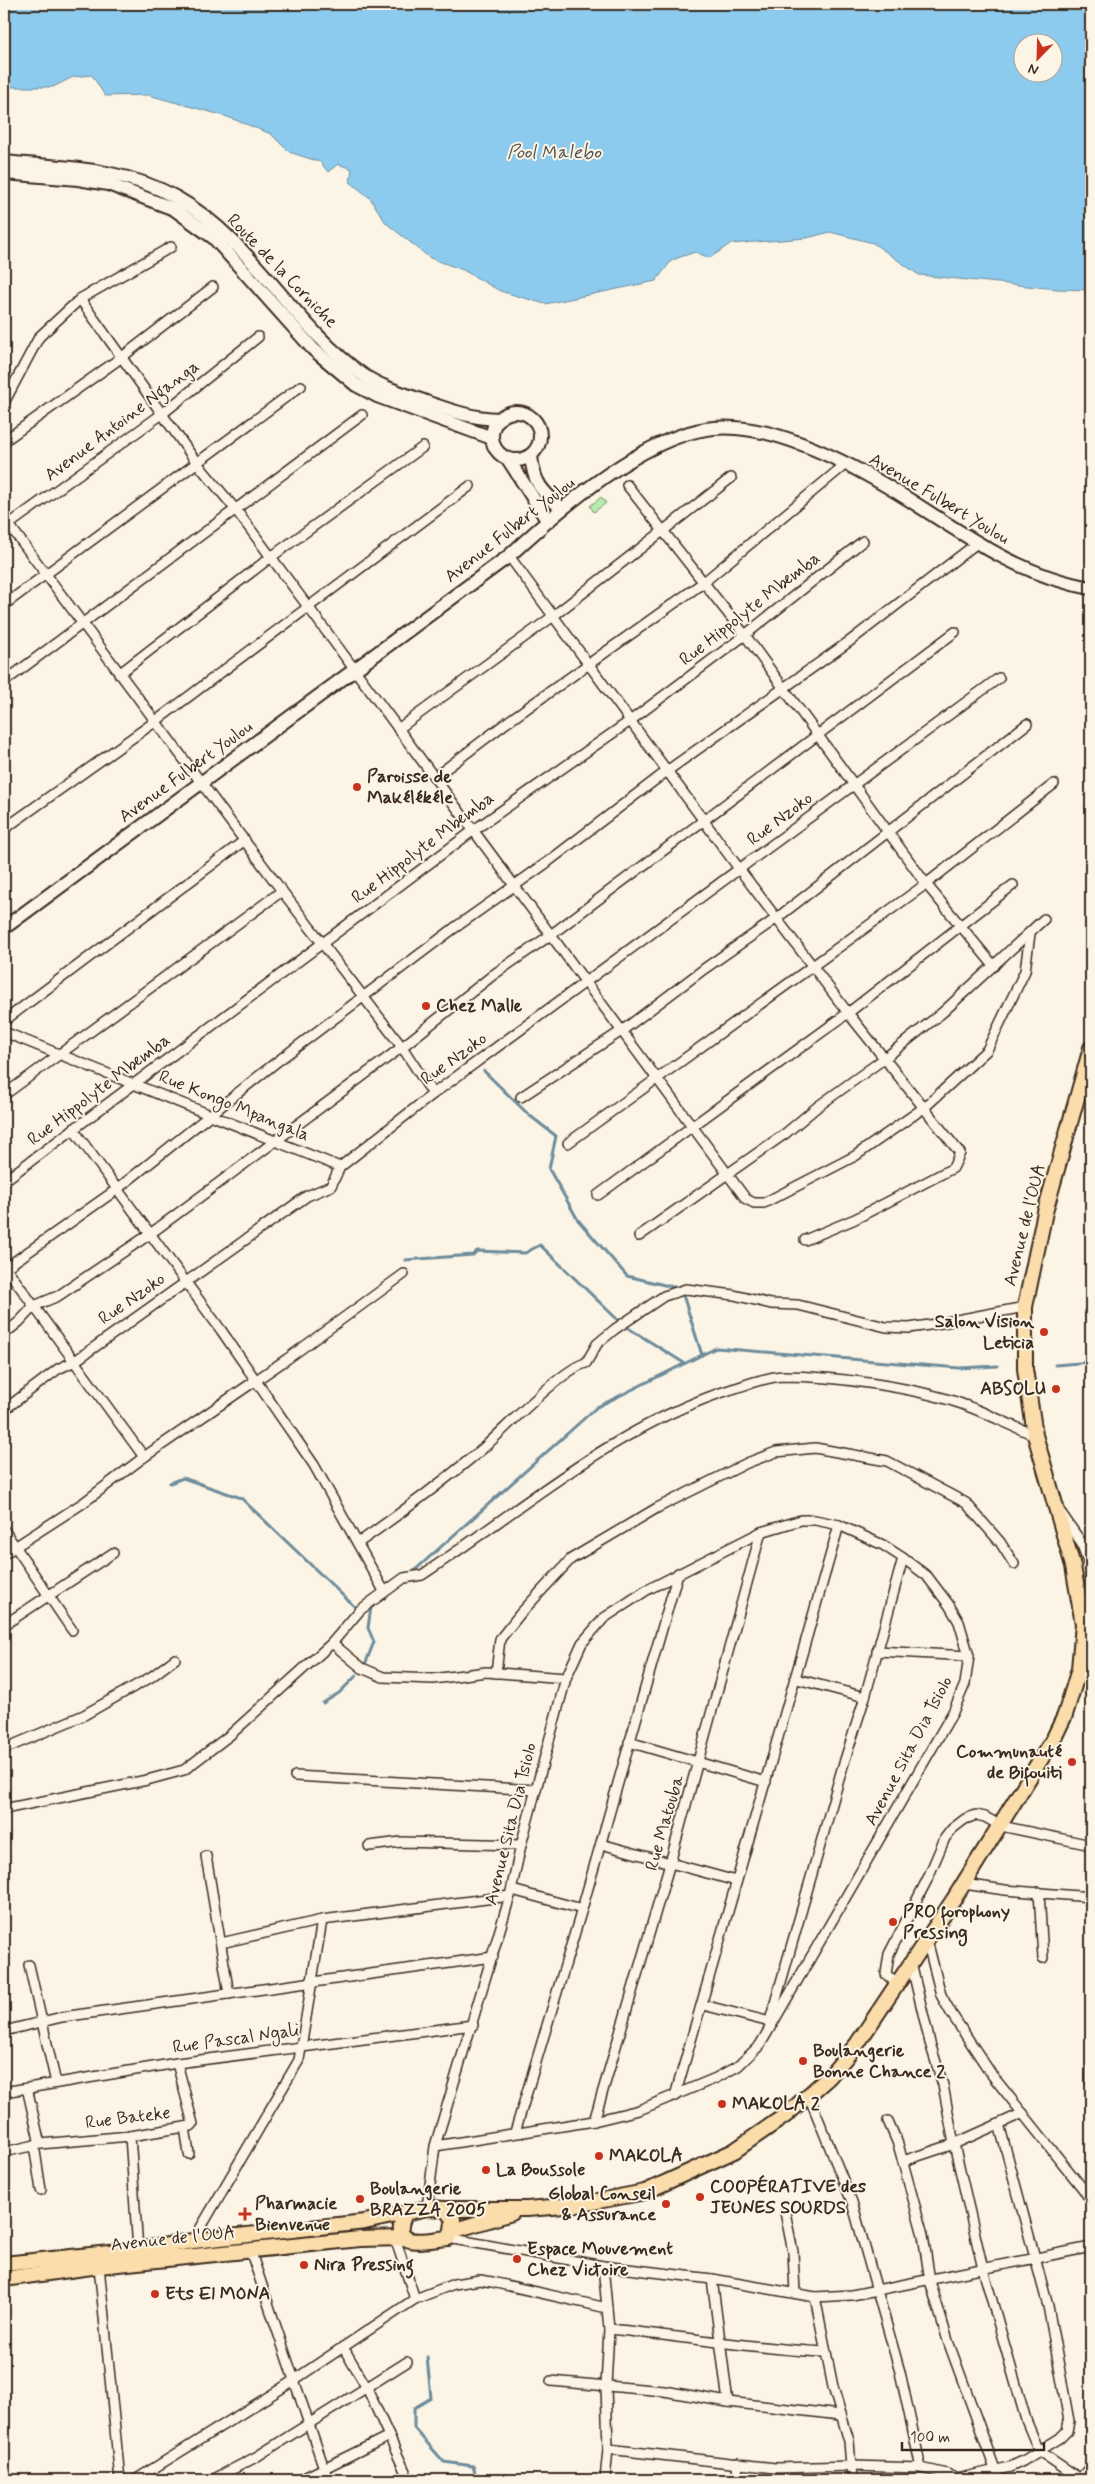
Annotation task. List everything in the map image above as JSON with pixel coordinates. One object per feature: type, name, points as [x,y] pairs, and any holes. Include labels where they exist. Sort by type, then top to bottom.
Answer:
[{"type":"main road","name":"Route de la Corniche","points":[[5,168],[117,173],[176,198],[222,230],[324,340],[364,375],[391,389],[451,411],[476,418],[499,419]]},
{"type":"main road","name":"Route de la Corniche","points":[[5,168],[108,184],[174,209],[214,238],[314,349],[356,385],[377,396],[492,438]]},
{"type":"main road","points":[[508,459],[516,460],[531,455],[537,449],[541,434],[534,420],[521,412],[505,414],[499,419],[492,431],[492,438],[497,451],[508,459],[547,520]]},
{"type":"main road","name":"Avenue Fulbert Youlou","points":[[4,928],[509,556],[547,520],[562,509],[629,461],[658,444],[687,432],[714,428],[755,431],[807,447],[847,464],[1008,561],[1034,573],[1091,588]]},
{"type":"main road","points":[[531,455],[532,472],[538,484],[562,509]]},
{"type":"main road","name":"Avenue de l'OUA","points":[[4,2264],[138,2250],[193,2241],[365,2222],[427,2208],[527,2209],[577,2206],[645,2192],[734,2151],[760,2134],[809,2096],[857,2044],[964,1884],[1054,1738],[1065,1715],[1079,1669],[1083,1624],[1073,1566],[1059,1510],[1035,1435],[1025,1369],[1025,1307],[1045,1212],[1091,1048]]},
{"type":"main road","points":[[445,2209],[453,2219],[450,2234]]},
{"type":"main road","name":"Avenue de l'OUA","points":[[4,2279],[99,2266],[360,2239],[400,2238],[428,2242],[527,2209]]},
{"type":"main road","points":[[400,2238],[405,2214]]},
{"type":"street","points":[[4,403],[39,337],[80,299],[171,247]]},
{"type":"street","points":[[4,441],[122,357],[213,287]]},
{"type":"street","points":[[80,299],[197,463],[236,510],[552,934],[746,1199],[754,1203],[764,1203],[855,1156],[925,1107],[987,1050],[1025,971],[1030,934]]},
{"type":"street","name":"Avenue Antoine Nganga","points":[[5,524],[162,414],[258,337]]},
{"type":"street","points":[[4,605],[301,386]]},
{"type":"street","points":[[4,682],[362,415]]},
{"type":"street","points":[[119,674],[271,557],[423,447]]},
{"type":"street","points":[[435,777],[506,723],[704,582],[847,464]]},
{"type":"street","points":[[398,729],[665,532],[731,478]]},
{"type":"street","points":[[627,485],[744,635],[926,884],[994,966]]},
{"type":"street","points":[[4,830],[156,721],[470,486]]},
{"type":"street","points":[[5,524],[46,574],[282,891],[402,1047],[433,1094]]},
{"type":"street","name":"Rue Hippolyte Mbemba","points":[[4,1181],[474,830],[630,721],[744,635],[862,541]]},
{"type":"street","points":[[144,1457],[75,1361],[4,1268],[116,1190],[209,1115],[363,997],[667,771],[850,641],[977,543]]},
{"type":"street","points":[[509,556],[552,617],[812,966],[960,1153],[953,1168],[862,1216],[805,1240]]},
{"type":"street","points":[[4,1334],[34,1306],[58,1296],[150,1234],[274,1140],[402,1047],[493,975],[552,934],[955,632]]},
{"type":"street","name":"Rue Nzoko","points":[[4,1410],[58,1369],[75,1361],[307,1196],[331,1186],[340,1167],[433,1094],[999,678]]},
{"type":"street","points":[[521,1097],[623,1030],[704,969],[777,918],[1027,724]]},
{"type":"street","points":[[568,1143],[926,884],[1054,784]]},
{"type":"street","points":[[4,1021],[244,840]]},
{"type":"street","points":[[598,1195],[848,1013],[1013,886]]},
{"type":"street","points":[[4,1095],[282,891]]},
{"type":"street","points":[[639,1236],[786,1133],[817,1107],[885,1058],[943,1012],[1030,934],[1044,919]]},
{"type":"street","name":"Rue Kongo Mpangala","points":[[4,1032],[340,1167]]},
{"type":"street","points":[[73,1129],[255,1379],[326,1484],[384,1591]]},
{"type":"street","points":[[4,1554],[15,1545],[83,1503],[144,1457],[255,1379],[287,1359],[322,1331],[404,1274]]},
{"type":"street","points":[[358,1543],[411,1506],[482,1449],[549,1389],[579,1365],[586,1363],[596,1344],[664,1296],[686,1289],[696,1290],[734,1295],[771,1304],[798,1305],[886,1327],[909,1328],[1025,1307]]},
{"type":"street","points":[[4,1809],[147,1780],[184,1770],[230,1734],[332,1643],[360,1610],[384,1591],[404,1578],[422,1575],[613,1444],[677,1409],[752,1382],[782,1376],[854,1382],[914,1392],[961,1404],[1035,1435]]},
{"type":"street","points":[[496,1674],[500,1640],[520,1614],[571,1558],[657,1508],[776,1452],[815,1448],[887,1460],[966,1504],[1000,1542],[1014,1564]]},
{"type":"street","points":[[1059,1510],[1081,1542],[1091,1570]]},
{"type":"street","name":"Avenue Sita Dia Tsiolo","points":[[427,2208],[435,2146],[473,2025],[511,1893],[521,1845],[566,1678],[582,1642],[604,1618],[678,1573],[762,1532],[801,1520],[815,1520],[839,1525],[883,1545],[927,1576],[940,1590],[959,1622],[969,1656],[965,1684],[953,1712],[760,2045],[738,2066],[675,2096],[638,2110],[594,2120],[435,2146]]},
{"type":"street","points":[[675,2096],[703,2005],[736,1881],[797,1679],[839,1525]]},
{"type":"street","points":[[4,1530],[72,1630]]},
{"type":"street","name":"Rue Matouba","points":[[594,2120],[699,1762],[762,1532]]},
{"type":"street","points":[[4,1625],[113,1553]]},
{"type":"street","points":[[760,2045],[770,2022],[842,1769],[865,1697],[903,1558]]},
{"type":"street","points":[[515,2132],[601,1844],[678,1573]]},
{"type":"street","points":[[332,1643],[362,1668],[383,1677],[433,1679],[486,1672],[566,1678]]},
{"type":"street","points":[[878,1651],[969,1656]]},
{"type":"street","points":[[4,1749],[84,1715],[151,1677],[176,1659]]},
{"type":"street","points":[[797,1679],[865,1697]]},
{"type":"street","points":[[629,1742],[766,1782]]},
{"type":"street","points":[[295,1776],[536,1790]]},
{"type":"street","points":[[897,1984],[886,1974],[889,1954],[927,1880],[945,1838],[952,1829],[965,1819],[976,1815],[985,1817],[1001,1826],[1091,1845]]},
{"type":"street","points":[[369,1846],[400,1842],[521,1845]]},
{"type":"street","points":[[601,1844],[736,1881]]},
{"type":"street","points":[[206,1856],[229,1994]]},
{"type":"street","points":[[964,1884],[1091,1897]]},
{"type":"street","points":[[1039,1892],[1043,1958]]},
{"type":"street","points":[[221,1943],[322,1920],[511,1893],[582,1909]]},
{"type":"street","points":[[193,2241],[294,2071],[301,2047],[322,1920]]},
{"type":"street","points":[[927,1940],[942,1995],[951,2013],[992,2075],[1084,2190],[1091,2202]]},
{"type":"street","points":[[4,2031],[62,2017],[493,1957]]},
{"type":"street","points":[[911,1963],[930,2044],[943,2084],[954,2144],[983,2269],[1026,2420],[1040,2451],[1080,2480],[1091,2466]]},
{"type":"street","points":[[28,1965],[56,2083]]},
{"type":"street","points":[[703,2005],[770,2022]]},
{"type":"street","name":"Rue Pascal Ngali","points":[[4,2092],[177,2063],[473,2025]]},
{"type":"street","name":"Rue Bateke","points":[[4,2152],[37,2144],[130,2136],[190,2126],[193,2124],[177,2063]]},
{"type":"street","points":[[1091,2069],[1091,2082]]},
{"type":"street","points":[[28,2088],[37,2144],[41,2190]]},
{"type":"street","points":[[809,2096],[852,2202],[904,2388],[921,2468]]},
{"type":"street","points":[[903,2161],[954,2144],[1023,2113]]},
{"type":"street","points":[[888,2121],[903,2161],[923,2235],[930,2281],[961,2378],[1000,2480]]},
{"type":"street","points":[[608,2449],[775,2468],[853,2466],[921,2468],[947,2474],[956,2480],[998,2471],[1023,2461],[1060,2438],[1067,2431],[1069,2421],[1048,2306],[1033,2257],[999,2124]]},
{"type":"street","points":[[185,2126],[189,2154]]},
{"type":"street","points":[[130,2136],[138,2250]]},
{"type":"street","points":[[786,2212],[794,2266],[795,2293]]},
{"type":"street","points":[[450,2234],[603,2266],[712,2279],[815,2297],[852,2295],[930,2281],[1033,2257],[1091,2248]]},
{"type":"street","points":[[400,2238],[415,2300]]},
{"type":"street","points":[[250,2250],[328,2480]]},
{"type":"street","points":[[99,2266],[120,2480]]},
{"type":"street","points":[[603,2266],[608,2329],[606,2386],[608,2449],[606,2480]]},
{"type":"street","points":[[712,2279],[728,2402]]},
{"type":"street","points":[[135,2480],[415,2300],[454,2284],[480,2280],[607,2308]]},
{"type":"street","points":[[815,2297],[825,2352],[840,2415],[849,2441],[853,2466],[852,2480]]},
{"type":"street","points":[[608,2329],[719,2341],[776,2350],[825,2352]]},
{"type":"street","points":[[343,2347],[366,2388],[409,2480]]},
{"type":"street","points":[[212,2480],[308,2425],[406,2362]]},
{"type":"street","points":[[551,2381],[664,2391],[728,2402],[840,2415]]},
{"type":"street","points":[[300,2480],[389,2436]]},
{"type":"street","points":[[737,2463],[738,2480]]},
{"type":"green space","points":[[601,497],[606,503],[594,512],[590,506]]},
{"type":"water","name":"Pool Malebo","points":[[4,4],[1091,4],[1091,290],[1057,289],[919,275],[873,243],[830,232],[807,238],[730,244],[710,258],[695,252],[672,260],[656,281],[545,304],[500,291],[463,270],[430,258],[386,223],[370,198],[350,182],[352,169],[338,164],[328,172],[320,162],[289,152],[271,134],[225,116],[148,95],[105,96],[92,75],[73,77],[53,87],[4,87]]},
{"type":"waterway","points":[[484,1071],[529,1115],[556,1136],[549,1169],[578,1220],[627,1276],[677,1288]]},
{"type":"waterway","points":[[405,1260],[473,1255],[477,1251],[525,1253],[540,1245],[619,1321]]},
{"type":"waterway","points":[[683,1295],[702,1355]]},
{"type":"waterway","points":[[628,1328],[684,1363]]},
{"type":"waterway","points":[[415,1570],[597,1407],[716,1348],[959,1368],[998,1366]]},
{"type":"waterway","points":[[1055,1365],[1091,1362]]},
{"type":"waterway","points":[[177,1480],[170,1483],[183,1478],[241,1498],[356,1608]]},
{"type":"waterway","points":[[366,1662],[374,1642],[368,1628],[371,1607]]},
{"type":"waterway","points":[[323,1703],[339,1693],[357,1675]]},
{"type":"waterway","points":[[427,2357],[431,2398],[414,2408],[414,2428],[444,2462],[473,2466],[477,2480]]},
{"type":"place","name":"Paroisse de Makélékéle","points":[[357,787]]},
{"type":"place","name":"Chez Malle","points":[[426,1006]]},
{"type":"place","name":"Salon Vision Leticia","points":[[1044,1332]]},
{"type":"place","name":"ABSOLU","points":[[1056,1389]]},
{"type":"place","name":"Communauté de Bifouiti","points":[[1072,1762]]},
{"type":"place","name":"PRO forophony Pressing","points":[[893,1922]]},
{"type":"place","name":"Boulangerie Bonne Chance 2","points":[[803,2061]]},
{"type":"place","name":"MAKOLA 2","points":[[722,2104]]},
{"type":"place","name":"MAKOLA","points":[[599,2156]]},
{"type":"place","name":"La Boussole","points":[[486,2170]]},
{"type":"place","name":"COOPÉRATIVE des JEUNES SOURDS","points":[[700,2197]]},
{"type":"place","name":"Boulangerie BRAZZA 2005","points":[[360,2199]]},
{"type":"place","name":"Global Conseil & Assurance","points":[[666,2204]]},
{"type":"place","name":"Pharmacie Bienvenue","points":[[245,2214]]},
{"type":"place","name":"Espace Mouvement Chez Victoire","points":[[517,2259]]},
{"type":"place","name":"Nira Pressing","points":[[304,2265]]},
{"type":"place","name":"Ets El MONA","points":[[155,2294]]}]
